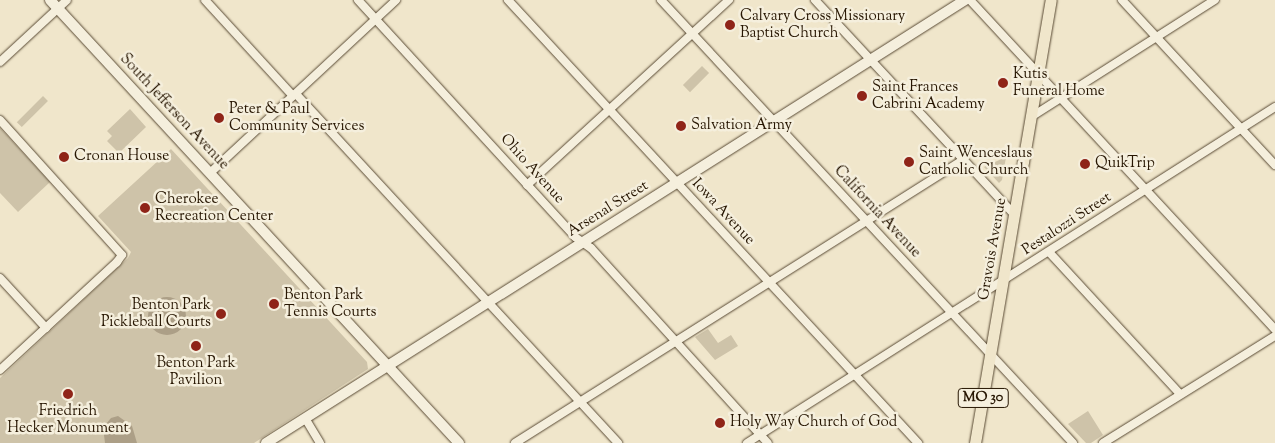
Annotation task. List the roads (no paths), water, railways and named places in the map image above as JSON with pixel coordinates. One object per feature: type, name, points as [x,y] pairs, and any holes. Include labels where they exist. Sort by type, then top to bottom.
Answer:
[{"type":"main road","name":"South Jefferson Avenue","points":[[50,0],[459,443]]},
{"type":"main road","name":"Arsenal Street","points":[[266,443],[965,0]]},
{"type":"main road","name":"Gravois Avenue","points":[[975,443],[1051,0]]},
{"type":"street","points":[[0,62],[67,0]]},
{"type":"street","points":[[205,0],[618,443]]},
{"type":"street","name":"Ohio Avenue","points":[[358,0],[575,237],[591,248],[768,443]]},
{"type":"street","points":[[210,173],[396,0]]},
{"type":"street","name":"Iowa Avenue","points":[[508,0],[918,443]]},
{"type":"street","name":"California Avenue","points":[[661,0],[1073,443]]},
{"type":"street","points":[[528,185],[729,0]]},
{"type":"street","points":[[815,0],[1014,214]]},
{"type":"street","points":[[970,0],[1275,329]]},
{"type":"street","points":[[1122,0],[1275,165]]},
{"type":"street","points":[[1031,117],[1215,0]]},
{"type":"street","name":"Pestalozzi Street","points":[[747,443],[1275,107]]},
{"type":"street","points":[[0,120],[122,255],[117,262],[0,370]]},
{"type":"street","points":[[515,443],[963,160]]},
{"type":"street","points":[[1049,252],[1180,394]]},
{"type":"street","points":[[0,278],[46,328]]},
{"type":"street","points":[[1103,443],[1275,336]]},
{"type":"street","points":[[305,418],[320,443]]},
{"type":"place","name":"Calvary Cross Missionary Baptist Church","points":[[730,25]]},
{"type":"place","name":"Kutis Funeral Home","points":[[1003,83]]},
{"type":"place","name":"Saint Frances Cabrini Academy","points":[[862,96]]},
{"type":"place","name":"Peter & Paul Community Services","points":[[219,118]]},
{"type":"place","name":"Salvation Army","points":[[681,126]]},
{"type":"place","name":"Cronan House","points":[[64,157]]},
{"type":"place","name":"Saint Wenceslaus Catholic Church","points":[[909,162]]},
{"type":"place","name":"QuikTrip","points":[[1085,164]]},
{"type":"place","name":"Cherokee Recreation Center","points":[[145,208]]},
{"type":"place","name":"Benton Park Tennis Courts","points":[[274,304]]},
{"type":"place","name":"Benton Park Pickleball Courts","points":[[221,314]]},
{"type":"place","name":"Benton Park Pavilion","points":[[196,346]]},
{"type":"place","name":"Friedrich Hecker Monument","points":[[68,394]]},
{"type":"place","name":"Holy Way Church of God","points":[[720,423]]}]
